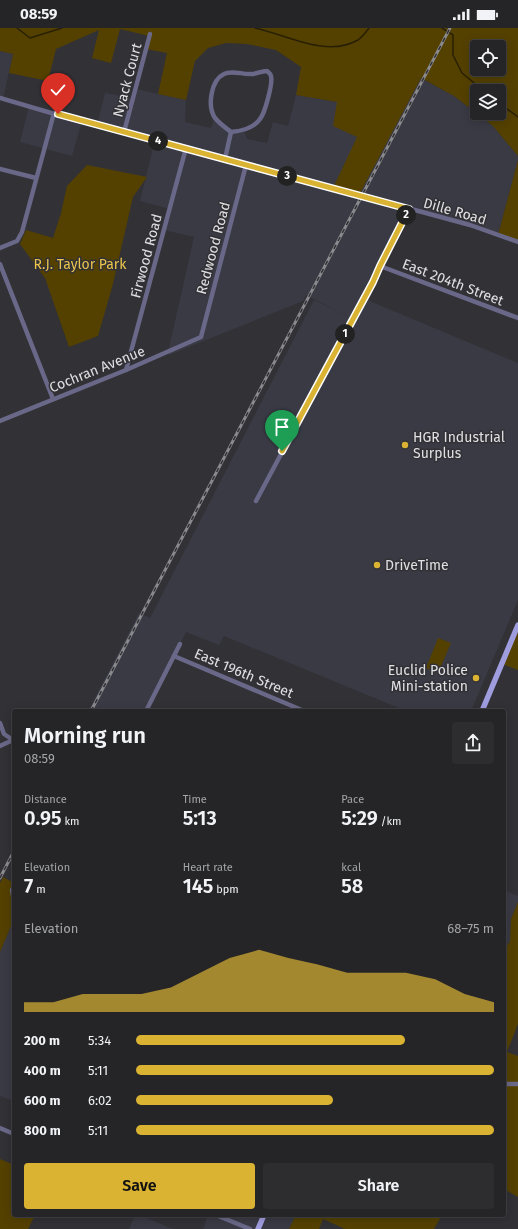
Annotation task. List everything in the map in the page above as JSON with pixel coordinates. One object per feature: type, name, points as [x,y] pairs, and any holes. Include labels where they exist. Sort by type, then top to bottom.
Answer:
[{"type":"main road","points":[[483,709],[518,625]]},
{"type":"main road","points":[[258,1229],[263,1217]]},
{"type":"street","name":"Nyack Court","points":[[124,132],[150,34]]},
{"type":"street","points":[[267,71],[271,78],[270,87],[260,120],[244,130],[231,132],[215,117],[211,108],[212,94],[216,80],[225,73],[232,72],[254,74],[267,71]]},
{"type":"street","name":"Dille Road","points":[[0,98],[470,225],[518,242]]},
{"type":"street","points":[[0,248],[17,241],[22,232],[54,113]]},
{"type":"street","points":[[225,159],[231,132]]},
{"type":"street","name":"Firwood Road","points":[[126,370],[186,148]]},
{"type":"street","name":"Redwood Road","points":[[201,337],[246,165]]},
{"type":"street","points":[[0,169],[36,178]]},
{"type":"street","points":[[256,501],[373,282],[409,209]]},
{"type":"street","points":[[0,264],[53,399]]},
{"type":"street","name":"East 204th Street","points":[[380,266],[518,318]]},
{"type":"street","name":"Cochran Avenue","points":[[0,420],[126,370],[201,337]]},
{"type":"street","points":[[147,709],[180,644]]},
{"type":"street","name":"East 196th Street","points":[[174,656],[299,709]]},
{"type":"street","points":[[0,723],[4,734],[12,739]]},
{"type":"street","points":[[0,746],[12,740]]},
{"type":"street","points":[[506,1084],[518,1084]]},
{"type":"street","points":[[0,1128],[12,1133]]},
{"type":"street","points":[[221,1217],[250,1229]]},
{"type":"shaded area","points":[[0,51],[13,54],[3,99],[0,98]]},
{"type":"shaded area","points":[[420,78],[454,96],[470,108],[470,120],[485,120],[493,126],[518,156],[498,235],[409,209],[365,297],[372,302],[518,363],[518,600],[472,709],[401,709],[224,636],[219,645],[186,632],[147,709],[89,709],[139,613],[150,618],[314,300],[349,317],[306,295],[303,301],[169,355],[168,352],[194,237],[164,230],[170,209],[140,201],[155,140],[97,125],[105,93],[133,98],[136,89],[186,100],[185,122],[211,128],[215,117],[231,132],[244,130],[247,139],[267,143],[273,122],[288,126],[296,95],[337,102]]},
{"type":"shaded area","points":[[29,106],[82,121],[72,156],[20,142]]},
{"type":"shaded area","points":[[506,891],[518,896],[518,902],[511,919],[510,941],[506,948]]},
{"type":"shaded area","points":[[12,924],[12,1100],[0,1096],[0,952]]},
{"type":"shaded area","points":[[134,1217],[144,1217],[173,1229],[129,1229]]},
{"type":"shaded area","points":[[207,1217],[295,1217],[289,1229],[203,1229]]},
{"type":"green space","points":[[0,28],[518,28],[518,156],[493,126],[485,120],[506,120],[506,84],[470,84],[470,108],[454,96],[421,78],[359,195],[333,188],[357,137],[333,126],[337,102],[296,95],[301,67],[276,50],[247,44],[226,43],[208,48],[195,61],[186,100],[158,94],[167,53],[146,49],[149,36],[120,29],[111,63],[92,58],[99,30],[56,49],[48,81],[9,73],[13,54],[0,51]]},
{"type":"green space","points":[[518,160],[518,242],[498,235]]},
{"type":"green space","name":"R.J. Taylor Park","points":[[87,165],[147,177],[133,197],[113,284],[98,336],[69,347],[45,278],[20,244],[26,230],[53,238],[61,213],[67,186]]},
{"type":"green space","points":[[518,625],[518,670],[502,664]]},
{"type":"green space","points":[[438,638],[451,643],[438,673],[426,668]]},
{"type":"green space","points":[[3,877],[12,882],[12,924],[0,952],[0,883]]},
{"type":"green space","points":[[518,902],[518,1024],[507,1052],[518,1056],[518,1197],[506,1190],[506,948],[510,941],[511,919]]},
{"type":"green space","points":[[0,1159],[12,1164],[12,1217],[34,1217],[28,1229],[0,1229]]},
{"type":"green space","points":[[295,1217],[441,1217],[434,1229],[345,1229],[323,1219],[319,1229],[289,1229]]},
{"type":"waterway","points":[[17,28],[30,38],[62,28]]},
{"type":"waterway","points":[[255,28],[294,40],[320,46],[333,47],[346,45],[358,40],[369,28]]},
{"type":"waterway","points":[[442,28],[453,35],[453,55],[462,73],[475,84]]},
{"type":"waterway","points":[[506,108],[518,117]]},
{"type":"railway","points":[[92,709],[450,28]]},
{"type":"railway","points":[[0,878],[12,855]]},
{"type":"place","name":"HGR Industrial Surplus","points":[[405,445]]},
{"type":"place","name":"DriveTime","points":[[377,565]]},
{"type":"place","name":"Euclid Police Mini-station","points":[[476,678]]},
{"type":"route","points":[[58,114],[75,120],[186,148],[409,209],[373,282],[282,451]]}]
